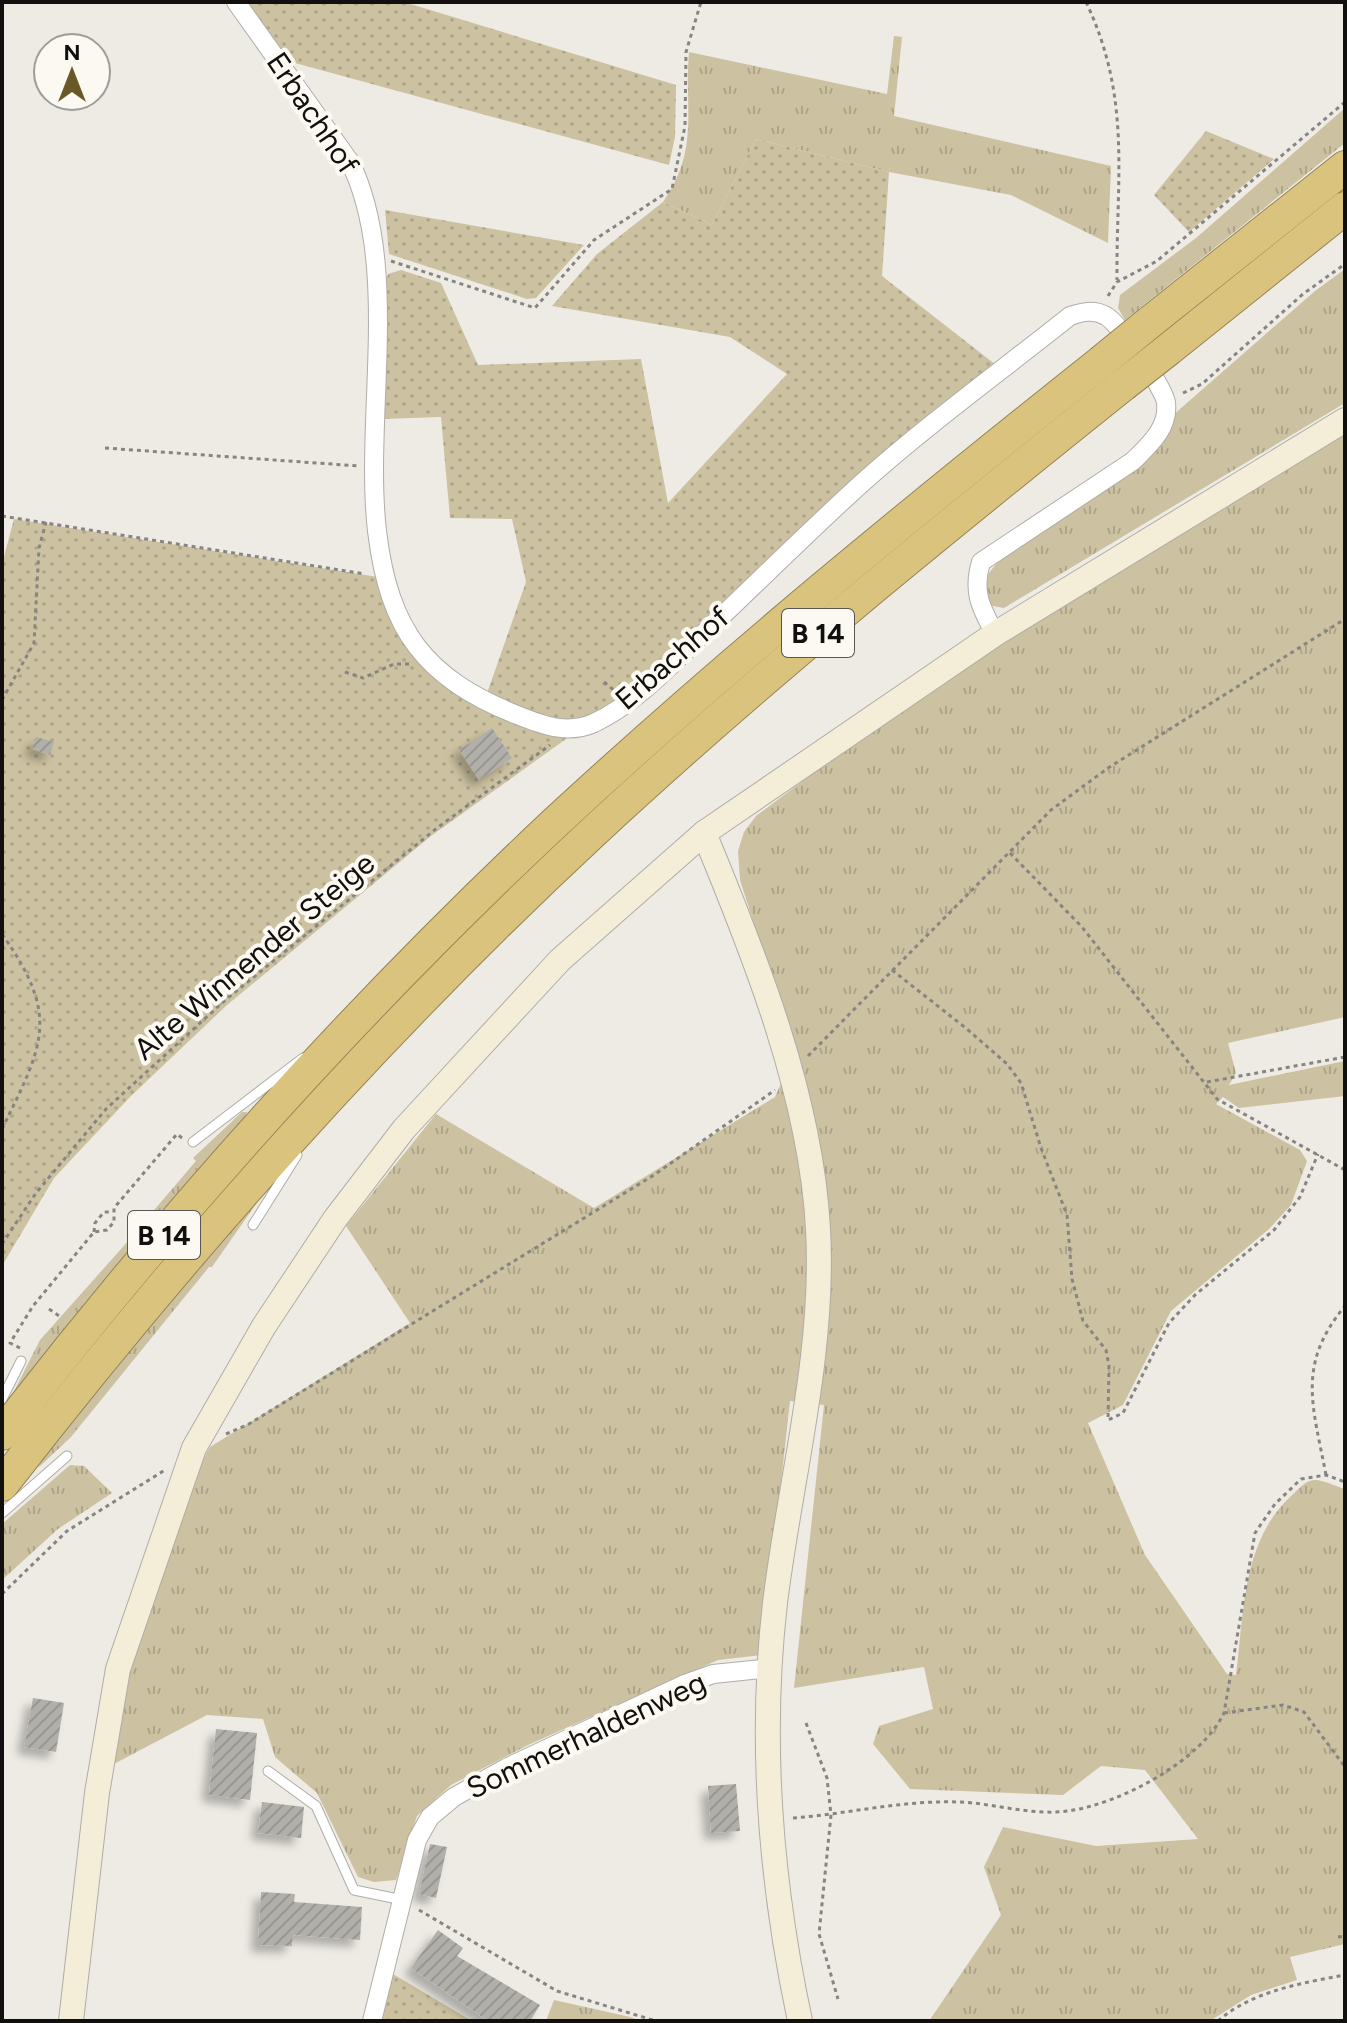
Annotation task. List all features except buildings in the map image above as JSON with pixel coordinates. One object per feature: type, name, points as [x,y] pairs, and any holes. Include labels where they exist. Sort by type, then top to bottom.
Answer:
[{"type":"highway","name":"B 14","points":[[2,1485],[161,1286],[313,1114],[526,896],[719,718],[1112,374],[1150,322],[1345,167]]},
{"type":"highway","name":"B 14","points":[[2,1434],[135,1269],[335,1044],[483,892],[637,749],[818,592],[1112,374],[1169,349],[1345,208]]},
{"type":"street","name":"Erbachhof","points":[[236,2],[350,162],[363,189],[376,256],[374,467],[377,530],[385,578],[410,635],[429,663],[484,702],[561,729],[593,723],[643,691],[864,481],[1070,316],[1097,312]]},
{"type":"street","points":[[995,634],[976,600],[976,578],[981,562],[1133,461],[1155,440],[1166,414],[1167,401],[1112,321],[1097,312]]},
{"type":"street","points":[[71,2021],[97,1793],[118,1669],[194,1448],[273,1312],[335,1219],[404,1129],[560,960],[704,833],[995,634],[1345,420]]},
{"type":"street","points":[[704,833],[741,922],[790,1074],[806,1132],[814,1184],[819,1296],[783,1544],[771,1668],[772,1821],[779,1902],[800,2021]]},
{"type":"street","name":"Sommerhaldenweg","points":[[372,2021],[417,1840],[430,1817],[454,1797],[506,1768],[685,1684],[713,1674],[771,1668]]},
{"type":"lane","points":[[189,1142],[299,1060],[335,1044]]},
{"type":"lane","points":[[253,1225],[300,1151],[313,1114]]},
{"type":"lane","points":[[2,1399],[24,1356]]},
{"type":"lane","points":[[2,1513],[67,1456]]},
{"type":"lane","points":[[268,1771],[316,1806],[354,1890],[403,1900]]},
{"type":"path","points":[[376,256],[535,308],[594,240],[672,189],[685,126],[686,52],[701,2]]},
{"type":"path","points":[[1086,2],[1102,36],[1115,84],[1120,168],[1117,282]]},
{"type":"path","points":[[1097,312],[1117,282],[1157,261],[1345,102]]},
{"type":"path","points":[[1167,401],[1202,384],[1303,294],[1345,264]]},
{"type":"path","points":[[105,448],[374,467]]},
{"type":"path","points":[[2,516],[385,578]]},
{"type":"path","points":[[2,700],[34,643],[38,629],[37,571],[46,522]]},
{"type":"path","points":[[2,1594],[67,1531],[194,1448],[249,1424],[654,1175],[772,1092],[1051,810],[1108,768],[1345,619]]},
{"type":"path","points":[[345,672],[363,678],[394,664],[429,663]]},
{"type":"path","name":"Alte Winnender Steige","points":[[2,1244],[36,1193],[106,1109],[223,1002],[437,828],[528,765],[555,741],[561,729]]},
{"type":"path","points":[[1008,852],[1082,927],[1217,1099],[1345,1170]]},
{"type":"path","points":[[2,934],[32,981],[40,1004],[41,1023],[35,1063],[2,1129]]},
{"type":"path","points":[[892,970],[1007,1064],[1021,1083],[1041,1148],[1067,1215],[1072,1279],[1083,1321],[1106,1350],[1109,1366],[1108,1420],[1123,1413],[1169,1323],[1195,1295],[1274,1230],[1300,1197],[1318,1154]]},
{"type":"path","points":[[1206,1082],[1345,1057]]},
{"type":"path","points":[[94,1232],[107,1230],[114,1222],[114,1212],[177,1134],[189,1142]]},
{"type":"path","points":[[24,1356],[10,1343],[19,1328],[39,1297],[94,1232],[95,1223],[104,1212],[114,1212]]},
{"type":"path","points":[[1326,1475],[1312,1392],[1314,1357],[1325,1330],[1345,1306]]},
{"type":"path","points":[[772,1821],[904,1804],[958,1802],[1029,1811],[1069,1811],[1148,1782],[1214,1734],[1224,1713],[1255,1533],[1275,1504],[1301,1479],[1326,1475],[1345,1482]]},
{"type":"path","points":[[1224,1713],[1283,1705],[1304,1712],[1345,1767]]},
{"type":"path","points":[[806,1723],[827,1778],[831,1815],[819,1934],[838,1999]]},
{"type":"path","points":[[403,1900],[557,1991],[656,2021]]},
{"type":"path","points":[[1338,1937],[1345,1936]]},
{"type":"path","points":[[1218,2021],[1259,1997],[1299,1984],[1345,1975]]},
{"type":"green space","points":[[244,2],[404,2],[676,85],[675,137],[669,165],[284,60]]},
{"type":"green space","points":[[894,36],[902,37],[894,116],[1111,166],[1108,243],[1011,195],[889,172],[756,139],[712,225],[663,202],[675,182],[686,146],[689,52],[887,94]]},
{"type":"green space","points":[[1345,108],[1345,143],[1125,320],[1118,308],[1120,295],[1196,238]]},
{"type":"green space","points":[[1206,131],[1274,159],[1189,232],[1154,195]]},
{"type":"green space","points":[[756,139],[889,172],[882,276],[996,365],[641,685],[431,836],[227,1005],[131,1096],[54,1178],[2,1266],[2,564],[14,519],[384,578],[419,650],[484,702],[526,582],[512,519],[450,518],[441,417],[383,419],[385,285],[388,274],[401,270],[441,283],[478,365],[641,359],[668,503],[787,374],[730,337],[552,306],[597,254],[663,202],[712,225]]},
{"type":"green space","points":[[385,210],[584,245],[536,298],[527,299],[389,254]]},
{"type":"green space","points":[[1345,269],[1345,403],[1004,608],[988,605],[985,578],[996,564],[1146,459],[1172,416],[1315,291]]},
{"type":"green space","points":[[1345,431],[1345,1017],[1228,1043],[1236,1073],[1229,1085],[1345,1061],[1345,1096],[1239,1108],[1223,1097],[1216,1104],[1300,1150],[1307,1161],[1291,1205],[1269,1229],[1171,1311],[1123,1405],[1088,1423],[1145,1555],[1227,1674],[1236,1675],[1248,1580],[1262,1535],[1274,1515],[1311,1480],[1345,1489],[1345,1944],[1290,1957],[1297,1980],[1251,1995],[1210,2021],[929,2021],[1001,1915],[984,1867],[1003,1827],[1096,1846],[1198,1839],[1145,1770],[1101,1766],[1063,1795],[910,1789],[873,1744],[879,1726],[933,1709],[924,1667],[794,1688],[824,1405],[790,1401],[762,1655],[718,1660],[528,1745],[451,1785],[417,1816],[396,1880],[374,1882],[358,1877],[317,1793],[275,1757],[263,1719],[207,1715],[110,1766],[126,1661],[187,1490],[210,1447],[410,1323],[346,1226],[436,1114],[594,1208],[775,1097],[795,1052],[740,880],[738,851],[744,832],[756,816],[847,748],[1001,645]]},
{"type":"green space","points":[[242,1112],[247,1112],[244,1119],[11,1397],[40,1340],[129,1240],[134,1244],[136,1241],[131,1237],[196,1161],[193,1158]]},
{"type":"green space","points":[[253,1198],[256,1204],[212,1267],[71,1437],[38,1468],[47,1452]]},
{"type":"green space","points":[[70,1465],[84,1466],[112,1493],[58,1529],[2,1580],[2,1524]]},
{"type":"green space","points":[[393,1974],[472,2021],[380,2021]]},
{"type":"green space","points":[[554,2000],[630,2017],[641,2021],[546,2021]]}]
